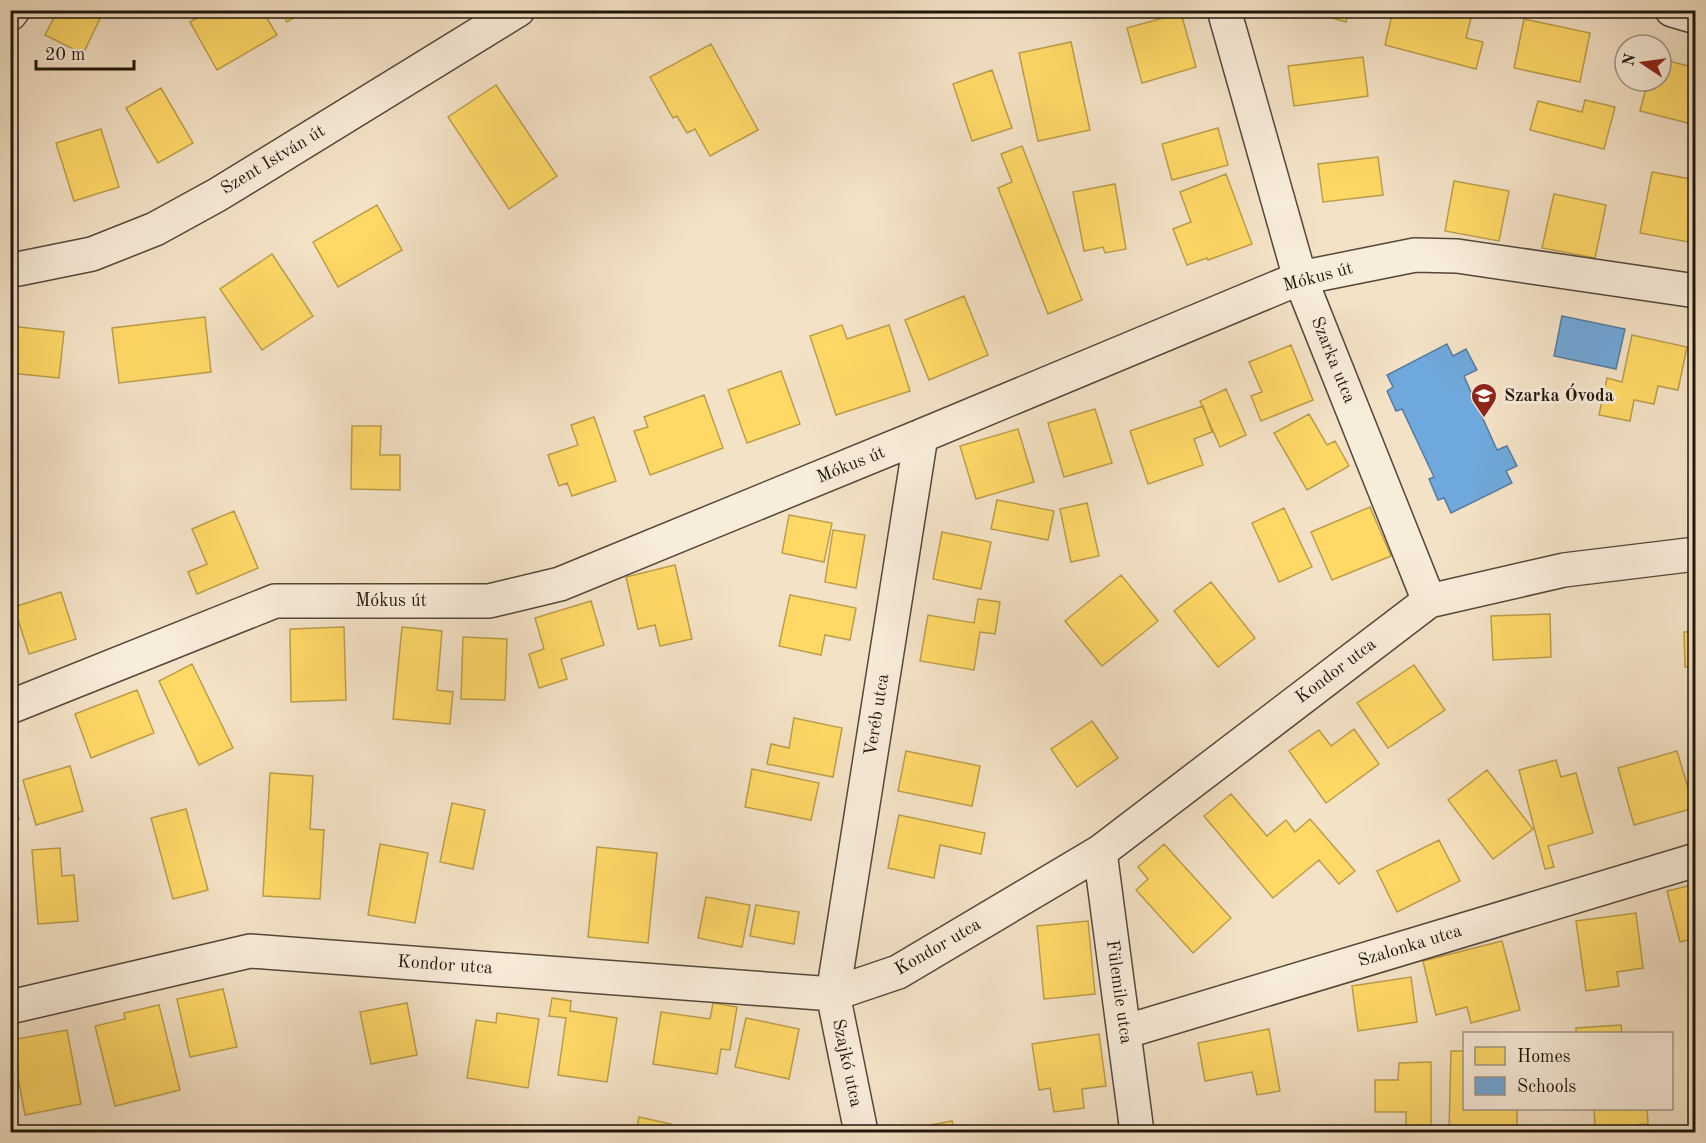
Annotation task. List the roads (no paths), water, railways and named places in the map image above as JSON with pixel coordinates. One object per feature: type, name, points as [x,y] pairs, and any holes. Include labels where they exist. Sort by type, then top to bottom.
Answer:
[{"type":"street","name":"Szent István út","points":[[10,269],[92,254],[155,229],[217,195],[518,10]]},
{"type":"street","name":"Szarka utca","points":[[1224,10],[1300,278],[1429,601]]},
{"type":"street","points":[[1672,10],[1695,17]]},
{"type":"street","name":"Mókus út","points":[[10,708],[275,602],[489,600],[561,584],[1300,278],[1415,255],[1457,256],[1695,291]]},
{"type":"street","name":"Veréb utca","points":[[832,994],[921,436]]},
{"type":"street","name":"Kondor utca","points":[[10,1007],[249,951],[832,994],[898,972],[1100,852],[1429,601],[1564,570],[1695,554]]},
{"type":"street","name":"Fülemile utca","points":[[1100,852],[1137,1132]]},
{"type":"street","name":"Szalonka utca","points":[[1124,1032],[1695,860]]},
{"type":"street","name":"Szajkó utca","points":[[832,994],[861,1132]]},
{"type":"place","name":"Szarka Óvoda","points":[[1484,419]]}]
